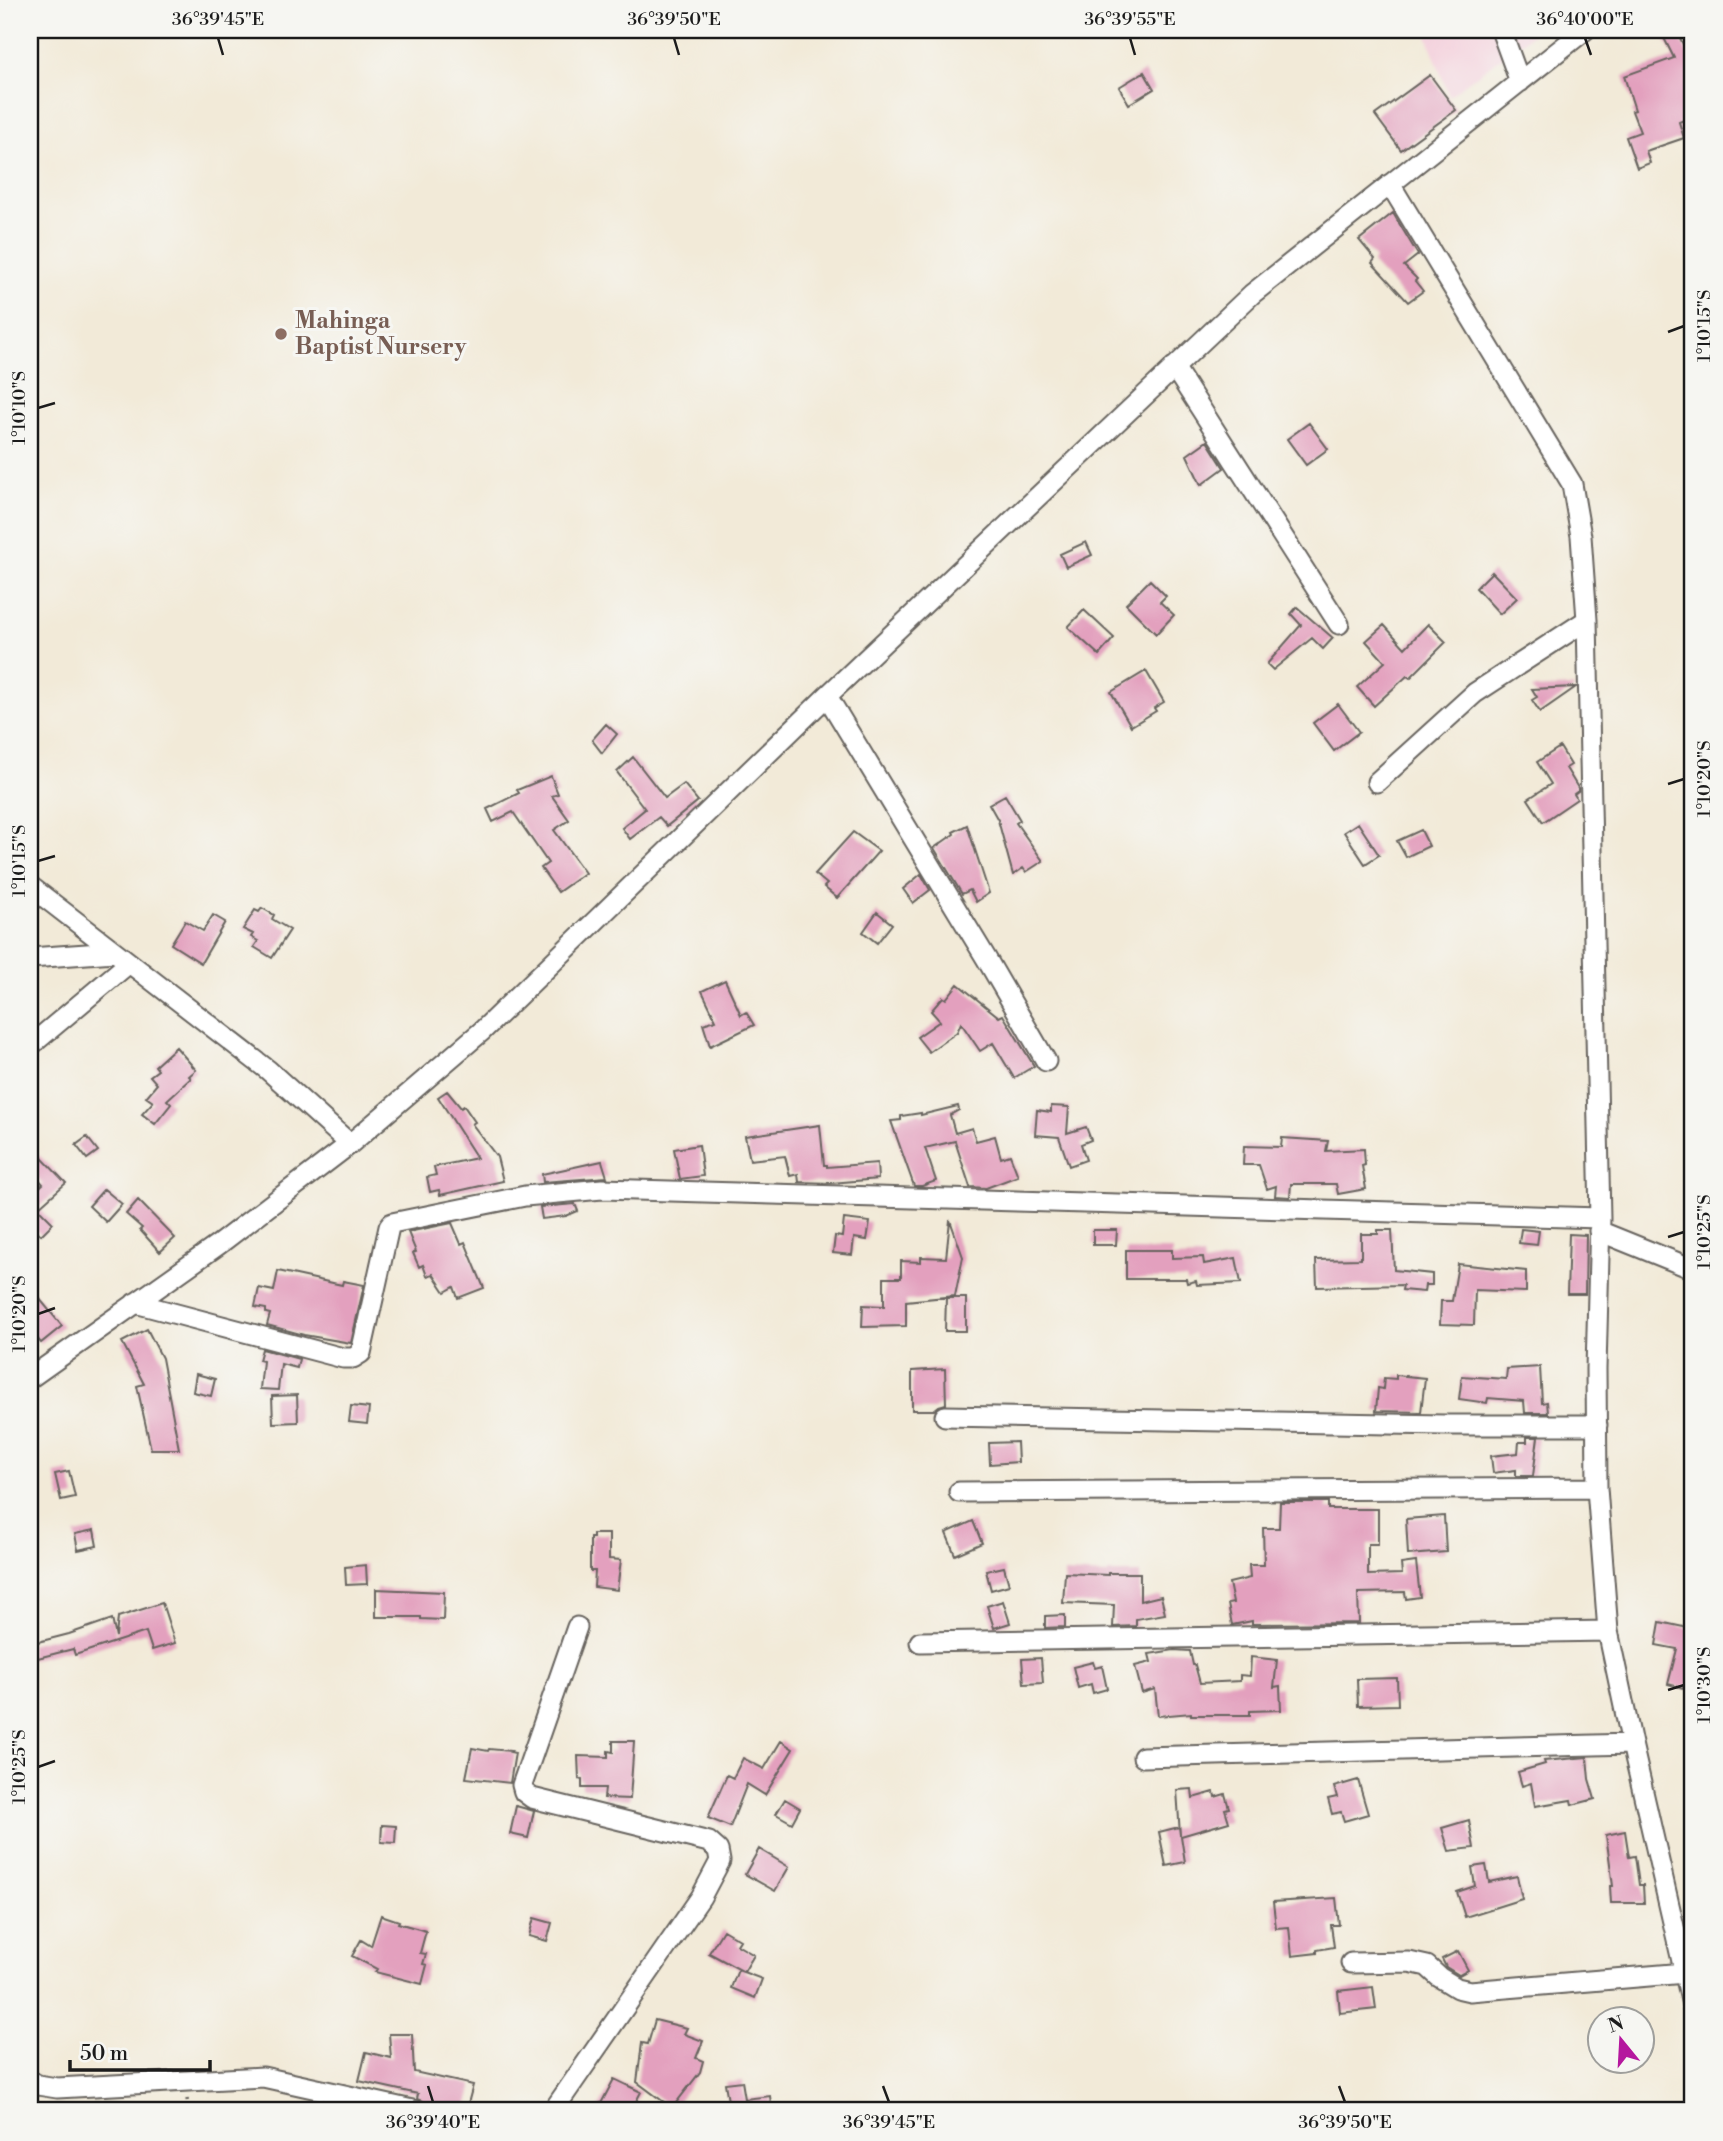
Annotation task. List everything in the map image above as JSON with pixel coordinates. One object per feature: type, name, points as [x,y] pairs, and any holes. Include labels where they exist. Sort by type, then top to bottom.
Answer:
[{"type":"street","points":[[1501,30],[1520,82]]},
{"type":"street","points":[[30,1378],[218,1245],[350,1144],[482,1031],[827,696],[1252,295],[1585,30]]},
{"type":"street","points":[[1390,184],[1572,484],[1581,536],[1587,620],[1599,1224],[1597,1488],[1608,1631],[1693,2009]]},
{"type":"street","points":[[1174,367],[1339,624]]},
{"type":"street","points":[[1377,782],[1475,693],[1587,620]]},
{"type":"street","points":[[827,696],[1046,1061]]},
{"type":"street","points":[[30,886],[268,1070],[350,1144]]},
{"type":"street","points":[[30,958],[122,958]]},
{"type":"street","points":[[30,1046],[122,958]]},
{"type":"street","points":[[135,1303],[343,1358],[353,1358],[361,1353],[389,1227],[393,1223],[525,1196],[602,1189],[1599,1224],[1693,1269]]},
{"type":"street","points":[[945,1416],[1432,1425],[1597,1425]]},
{"type":"street","points":[[959,1492],[1597,1488]]},
{"type":"street","points":[[553,2111],[701,1897],[720,1861],[718,1850],[709,1842],[532,1798],[524,1792],[522,1785],[577,1627]]},
{"type":"street","points":[[920,1642],[1608,1631]]},
{"type":"street","points":[[1143,1757],[1632,1744]]},
{"type":"street","points":[[1351,1963],[1409,1962],[1427,1966],[1457,1988],[1470,1991],[1685,1973]]},
{"type":"street","points":[[30,2081],[57,2088],[263,2077],[416,2111]]},
{"type":"shaded area","points":[[1425,30],[1538,30],[1449,96]]},
{"type":"building","points":[[1660,30],[1676,30],[1693,64],[1693,82],[1688,85],[1693,98],[1693,116],[1679,122],[1684,138],[1646,151],[1650,163],[1637,168],[1626,137],[1640,132],[1624,76],[1674,58]]},
{"type":"building","points":[[1144,72],[1154,89],[1129,104],[1119,87]]},
{"type":"building","points":[[1430,75],[1456,110],[1401,150],[1375,115]]},
{"type":"building","points":[[1393,213],[1418,255],[1404,266],[1417,279],[1415,281],[1423,291],[1408,302],[1372,263],[1375,259],[1359,240]]},
{"type":"building","points":[[1309,423],[1328,449],[1306,465],[1287,439]]},
{"type":"building","points":[[1207,441],[1224,468],[1201,485],[1187,455]]},
{"type":"building","points":[[1086,542],[1092,555],[1066,567],[1060,554]]},
{"type":"building","points":[[1492,572],[1517,598],[1500,614],[1476,588]]},
{"type":"building","points":[[1150,580],[1166,596],[1160,602],[1174,615],[1156,634],[1126,604]]},
{"type":"building","points":[[1297,607],[1333,638],[1323,649],[1312,638],[1273,670],[1267,664],[1301,625],[1291,614]]},
{"type":"building","points":[[1084,610],[1114,638],[1099,655],[1068,627]]},
{"type":"building","points":[[1428,624],[1446,642],[1410,678],[1407,676],[1374,706],[1357,687],[1385,662],[1366,641],[1384,625],[1405,648]]},
{"type":"building","points":[[1146,671],[1164,702],[1154,708],[1156,711],[1131,726],[1111,692]]},
{"type":"building","points":[[1576,687],[1540,712],[1532,700],[1537,697],[1532,689]]},
{"type":"building","points":[[1338,704],[1359,732],[1334,751],[1313,723]]},
{"type":"building","points":[[606,724],[617,734],[602,753],[592,740]]},
{"type":"building","points":[[1560,747],[1571,765],[1566,768],[1578,788],[1574,794],[1577,799],[1543,822],[1528,799],[1551,784],[1537,762]]},
{"type":"building","points":[[633,757],[665,798],[684,784],[698,801],[667,826],[659,817],[630,839],[622,828],[645,809],[617,772]]},
{"type":"building","points":[[551,776],[558,794],[552,796],[569,820],[554,830],[585,873],[558,892],[541,868],[548,863],[513,812],[493,822],[487,809],[519,793],[517,790]]},
{"type":"building","points":[[1005,795],[1020,820],[1016,823],[1043,861],[1026,872],[1023,868],[1013,875],[998,820],[989,804]]},
{"type":"building","points":[[1358,823],[1379,855],[1365,864],[1344,832]]},
{"type":"building","points":[[967,825],[989,893],[976,902],[970,890],[962,894],[934,848],[954,834],[953,832]]},
{"type":"building","points":[[1421,830],[1429,846],[1406,857],[1397,841]]},
{"type":"building","points":[[853,832],[879,851],[837,898],[824,887],[827,884],[815,874]]},
{"type":"building","points":[[921,874],[930,890],[913,903],[903,889]]},
{"type":"building","points":[[262,908],[274,915],[272,919],[290,930],[272,958],[254,947],[258,941],[251,937],[253,934],[243,929],[255,910],[259,912]]},
{"type":"building","points":[[877,912],[892,924],[877,943],[863,932]]},
{"type":"building","points":[[213,915],[225,922],[201,963],[171,944],[185,921],[203,931]]},
{"type":"building","points":[[725,980],[741,1015],[746,1012],[754,1025],[710,1046],[703,1024],[716,1020],[702,991]]},
{"type":"building","points":[[958,984],[999,1017],[1003,1015],[1034,1066],[1014,1078],[993,1043],[980,1051],[961,1023],[957,1032],[929,1052],[917,1037],[940,1021],[931,1011],[943,997],[946,999]]},
{"type":"building","points":[[176,1047],[196,1070],[167,1100],[171,1104],[155,1124],[142,1114],[153,1102],[146,1097],[157,1084],[150,1076],[158,1070],[155,1066]]},
{"type":"building","points":[[447,1091],[461,1108],[464,1106],[475,1122],[472,1124],[497,1157],[503,1181],[440,1195],[439,1190],[430,1192],[427,1177],[436,1175],[434,1167],[477,1158],[438,1097]]},
{"type":"building","points":[[958,1106],[959,1110],[950,1115],[955,1133],[972,1128],[976,1141],[995,1136],[1001,1158],[1010,1155],[1018,1176],[986,1188],[970,1187],[955,1141],[925,1148],[936,1181],[914,1186],[891,1121],[901,1120],[901,1116],[921,1115]]},
{"type":"building","points":[[1051,1106],[1069,1107],[1067,1133],[1086,1127],[1091,1140],[1081,1144],[1086,1160],[1069,1166],[1059,1137],[1035,1135],[1037,1110],[1051,1112]]},
{"type":"building","points":[[820,1125],[824,1165],[827,1167],[877,1163],[878,1179],[831,1183],[799,1182],[798,1174],[790,1176],[785,1156],[750,1160],[745,1136]]},
{"type":"building","points":[[87,1137],[98,1151],[87,1159],[76,1145]]},
{"type":"building","points":[[1282,1138],[1328,1141],[1326,1151],[1364,1149],[1365,1165],[1362,1166],[1366,1189],[1338,1194],[1336,1184],[1291,1184],[1290,1197],[1275,1196],[1276,1186],[1267,1189],[1259,1165],[1243,1165],[1244,1146],[1281,1147]]},
{"type":"building","points":[[699,1145],[703,1176],[680,1179],[674,1149]]},
{"type":"building","points":[[30,1150],[42,1158],[66,1183],[38,1208],[53,1223],[41,1235],[30,1224],[30,1196],[43,1184],[30,1169]]},
{"type":"building","points":[[602,1161],[607,1177],[543,1182],[542,1174]]},
{"type":"building","points":[[104,1189],[122,1204],[106,1222],[89,1206]]},
{"type":"building","points":[[138,1200],[175,1238],[160,1252],[140,1230],[142,1228],[126,1214]]},
{"type":"building","points":[[575,1204],[578,1211],[566,1216],[542,1219],[540,1207]]},
{"type":"building","points":[[844,1219],[870,1222],[867,1240],[854,1238],[852,1255],[833,1253],[835,1236],[842,1237]]},
{"type":"building","points":[[950,1220],[963,1257],[955,1296],[906,1301],[906,1326],[862,1327],[863,1305],[884,1306],[884,1278],[901,1278],[901,1261],[921,1262],[921,1257],[946,1258]]},
{"type":"building","points":[[452,1223],[461,1244],[465,1242],[484,1288],[458,1298],[454,1287],[445,1292],[433,1274],[427,1276],[423,1265],[419,1267],[408,1232]]},
{"type":"building","points":[[1521,1229],[1539,1231],[1537,1245],[1519,1243]]},
{"type":"building","points":[[1093,1230],[1117,1230],[1116,1245],[1093,1245]]},
{"type":"building","points":[[1378,1230],[1392,1230],[1394,1270],[1432,1274],[1432,1285],[1425,1285],[1424,1292],[1402,1290],[1403,1285],[1317,1287],[1316,1260],[1361,1259],[1361,1234],[1378,1234]]},
{"type":"building","points":[[1569,1234],[1586,1235],[1585,1294],[1567,1294]]},
{"type":"building","points":[[1126,1250],[1172,1250],[1172,1258],[1203,1257],[1204,1264],[1236,1258],[1241,1283],[1197,1285],[1196,1281],[1187,1283],[1186,1279],[1126,1279]]},
{"type":"building","points":[[1458,1264],[1526,1271],[1526,1292],[1475,1290],[1474,1325],[1440,1324],[1441,1301],[1452,1301]]},
{"type":"building","points":[[278,1271],[342,1285],[343,1281],[364,1285],[351,1343],[267,1325],[270,1314],[266,1313],[266,1309],[255,1307],[259,1288],[274,1291]]},
{"type":"building","points":[[30,1287],[62,1326],[41,1343],[30,1330]]},
{"type":"building","points":[[946,1298],[966,1298],[966,1331],[945,1331]]},
{"type":"building","points":[[147,1329],[162,1358],[179,1449],[151,1449],[137,1386],[144,1384],[122,1342]]},
{"type":"building","points":[[262,1349],[299,1359],[297,1368],[281,1364],[278,1390],[260,1389],[263,1361],[259,1360]]},
{"type":"building","points":[[1540,1367],[1542,1403],[1547,1402],[1548,1413],[1525,1413],[1524,1401],[1488,1398],[1487,1403],[1459,1399],[1462,1376],[1506,1379],[1507,1369]]},
{"type":"building","points":[[945,1369],[946,1404],[934,1410],[912,1410],[912,1371]]},
{"type":"building","points":[[196,1374],[215,1379],[211,1396],[193,1392]]},
{"type":"building","points":[[1396,1375],[1425,1378],[1421,1412],[1376,1411],[1378,1388],[1383,1389],[1384,1378],[1396,1379]]},
{"type":"building","points":[[297,1395],[298,1422],[273,1423],[272,1396]]},
{"type":"building","points":[[351,1406],[369,1408],[367,1424],[349,1422]]},
{"type":"building","points":[[1527,1437],[1538,1437],[1533,1476],[1516,1476],[1516,1470],[1493,1473],[1491,1456],[1518,1453],[1519,1442],[1527,1442]]},
{"type":"building","points":[[1017,1442],[1018,1462],[990,1464],[989,1443]]},
{"type":"building","points":[[69,1471],[75,1497],[61,1500],[55,1474]]},
{"type":"building","points":[[1280,1502],[1328,1502],[1328,1509],[1378,1509],[1378,1544],[1368,1544],[1368,1575],[1402,1574],[1401,1564],[1416,1562],[1420,1597],[1406,1599],[1405,1592],[1358,1593],[1359,1623],[1252,1624],[1252,1621],[1232,1625],[1228,1604],[1233,1603],[1229,1583],[1250,1578],[1249,1565],[1264,1565],[1263,1528],[1279,1528]]},
{"type":"building","points":[[1444,1516],[1446,1552],[1408,1555],[1406,1519]]},
{"type":"building","points":[[973,1521],[982,1543],[955,1555],[946,1533]]},
{"type":"building","points":[[94,1530],[97,1546],[78,1550],[75,1534]]},
{"type":"building","points":[[593,1534],[609,1534],[609,1559],[621,1560],[617,1590],[594,1587],[595,1571],[590,1571],[590,1538],[593,1538]]},
{"type":"building","points":[[366,1565],[367,1584],[346,1585],[345,1567]]},
{"type":"building","points":[[1004,1567],[1009,1585],[991,1590],[986,1571]]},
{"type":"building","points":[[1065,1573],[1140,1573],[1140,1601],[1161,1596],[1165,1614],[1136,1619],[1136,1626],[1113,1627],[1114,1605],[1063,1603]]},
{"type":"building","points":[[376,1589],[444,1592],[443,1620],[376,1617]]},
{"type":"building","points":[[1003,1601],[1010,1623],[994,1628],[987,1606]]},
{"type":"building","points":[[162,1603],[175,1643],[152,1650],[146,1632],[75,1655],[73,1649],[30,1660],[30,1644],[112,1619],[116,1637],[118,1617]]},
{"type":"building","points":[[1065,1615],[1065,1627],[1045,1628],[1045,1616]]},
{"type":"building","points":[[1660,1622],[1693,1629],[1693,1665],[1687,1689],[1668,1684],[1677,1649],[1656,1645]]},
{"type":"building","points":[[1174,1650],[1190,1651],[1200,1683],[1240,1681],[1240,1675],[1250,1676],[1251,1657],[1277,1660],[1274,1687],[1280,1686],[1281,1710],[1250,1711],[1250,1715],[1191,1713],[1158,1716],[1155,1689],[1142,1693],[1135,1666],[1151,1662],[1149,1654]]},
{"type":"building","points":[[1041,1658],[1043,1683],[1024,1684],[1022,1659]]},
{"type":"building","points":[[1093,1662],[1095,1668],[1102,1666],[1107,1689],[1093,1693],[1091,1684],[1078,1688],[1073,1667]]},
{"type":"building","points":[[1397,1678],[1398,1705],[1358,1706],[1357,1679]]},
{"type":"building","points":[[613,1741],[634,1741],[630,1799],[604,1798],[605,1788],[582,1788],[582,1780],[579,1779],[578,1756],[608,1757],[608,1751],[613,1752]]},
{"type":"building","points":[[781,1741],[793,1749],[765,1795],[747,1784],[730,1827],[708,1818],[727,1775],[733,1778],[743,1758],[764,1769]]},
{"type":"building","points":[[472,1748],[515,1753],[510,1783],[466,1778]]},
{"type":"building","points":[[1587,1757],[1589,1779],[1595,1799],[1572,1805],[1571,1800],[1535,1806],[1531,1783],[1522,1786],[1518,1772],[1545,1764],[1544,1761]]},
{"type":"building","points":[[1358,1780],[1368,1814],[1344,1821],[1341,1812],[1332,1814],[1328,1799],[1337,1797],[1334,1787]]},
{"type":"building","points":[[1192,1789],[1193,1798],[1214,1792],[1215,1797],[1225,1794],[1229,1808],[1225,1809],[1229,1822],[1181,1836],[1185,1862],[1166,1866],[1159,1832],[1179,1827],[1180,1835],[1177,1790]]},
{"type":"building","points":[[785,1799],[800,1808],[792,1823],[776,1814]]},
{"type":"building","points":[[516,1806],[534,1811],[528,1838],[510,1834]]},
{"type":"building","points":[[1469,1820],[1474,1848],[1449,1851],[1442,1828]]},
{"type":"building","points":[[382,1825],[396,1826],[395,1843],[381,1842]]},
{"type":"building","points":[[1625,1831],[1629,1857],[1635,1856],[1639,1885],[1643,1885],[1644,1903],[1611,1903],[1610,1886],[1613,1886],[1606,1835]]},
{"type":"building","points":[[759,1849],[789,1867],[775,1891],[745,1874]]},
{"type":"building","points":[[1486,1865],[1489,1882],[1517,1876],[1522,1899],[1465,1917],[1457,1892],[1475,1886],[1472,1867]]},
{"type":"building","points":[[1336,1898],[1339,1925],[1331,1925],[1334,1947],[1317,1950],[1317,1953],[1292,1956],[1289,1927],[1276,1928],[1273,1902]]},
{"type":"building","points":[[381,1915],[426,1931],[420,1953],[426,1954],[423,1964],[427,1965],[422,1984],[375,1972],[377,1969],[352,1956],[361,1940],[371,1946]]},
{"type":"building","points":[[534,1918],[552,1923],[547,1941],[529,1936]]},
{"type":"building","points":[[723,1930],[740,1940],[737,1945],[754,1955],[744,1972],[709,1953]]},
{"type":"building","points":[[1458,1951],[1468,1970],[1459,1975],[1446,1967],[1442,1959]]},
{"type":"building","points":[[738,1970],[762,1979],[755,1998],[731,1988]]},
{"type":"building","points":[[1373,1987],[1376,2009],[1340,2013],[1338,1991]]},
{"type":"building","points":[[655,2020],[687,2028],[684,2034],[703,2041],[696,2058],[703,2061],[700,2072],[672,2108],[637,2082],[642,2043],[648,2044]]},
{"type":"building","points":[[389,2034],[412,2034],[414,2072],[473,2085],[466,2111],[428,2106],[417,2099],[418,2094],[359,2081],[366,2052],[391,2058]]},
{"type":"building","points":[[614,2079],[641,2092],[631,2111],[597,2111]]},
{"type":"building","points":[[742,2081],[745,2099],[770,2096],[772,2111],[726,2111],[725,2101],[728,2101],[725,2083]]},
{"type":"place","name":"Mahinga Baptist Nursery","points":[[281,334]]}]
